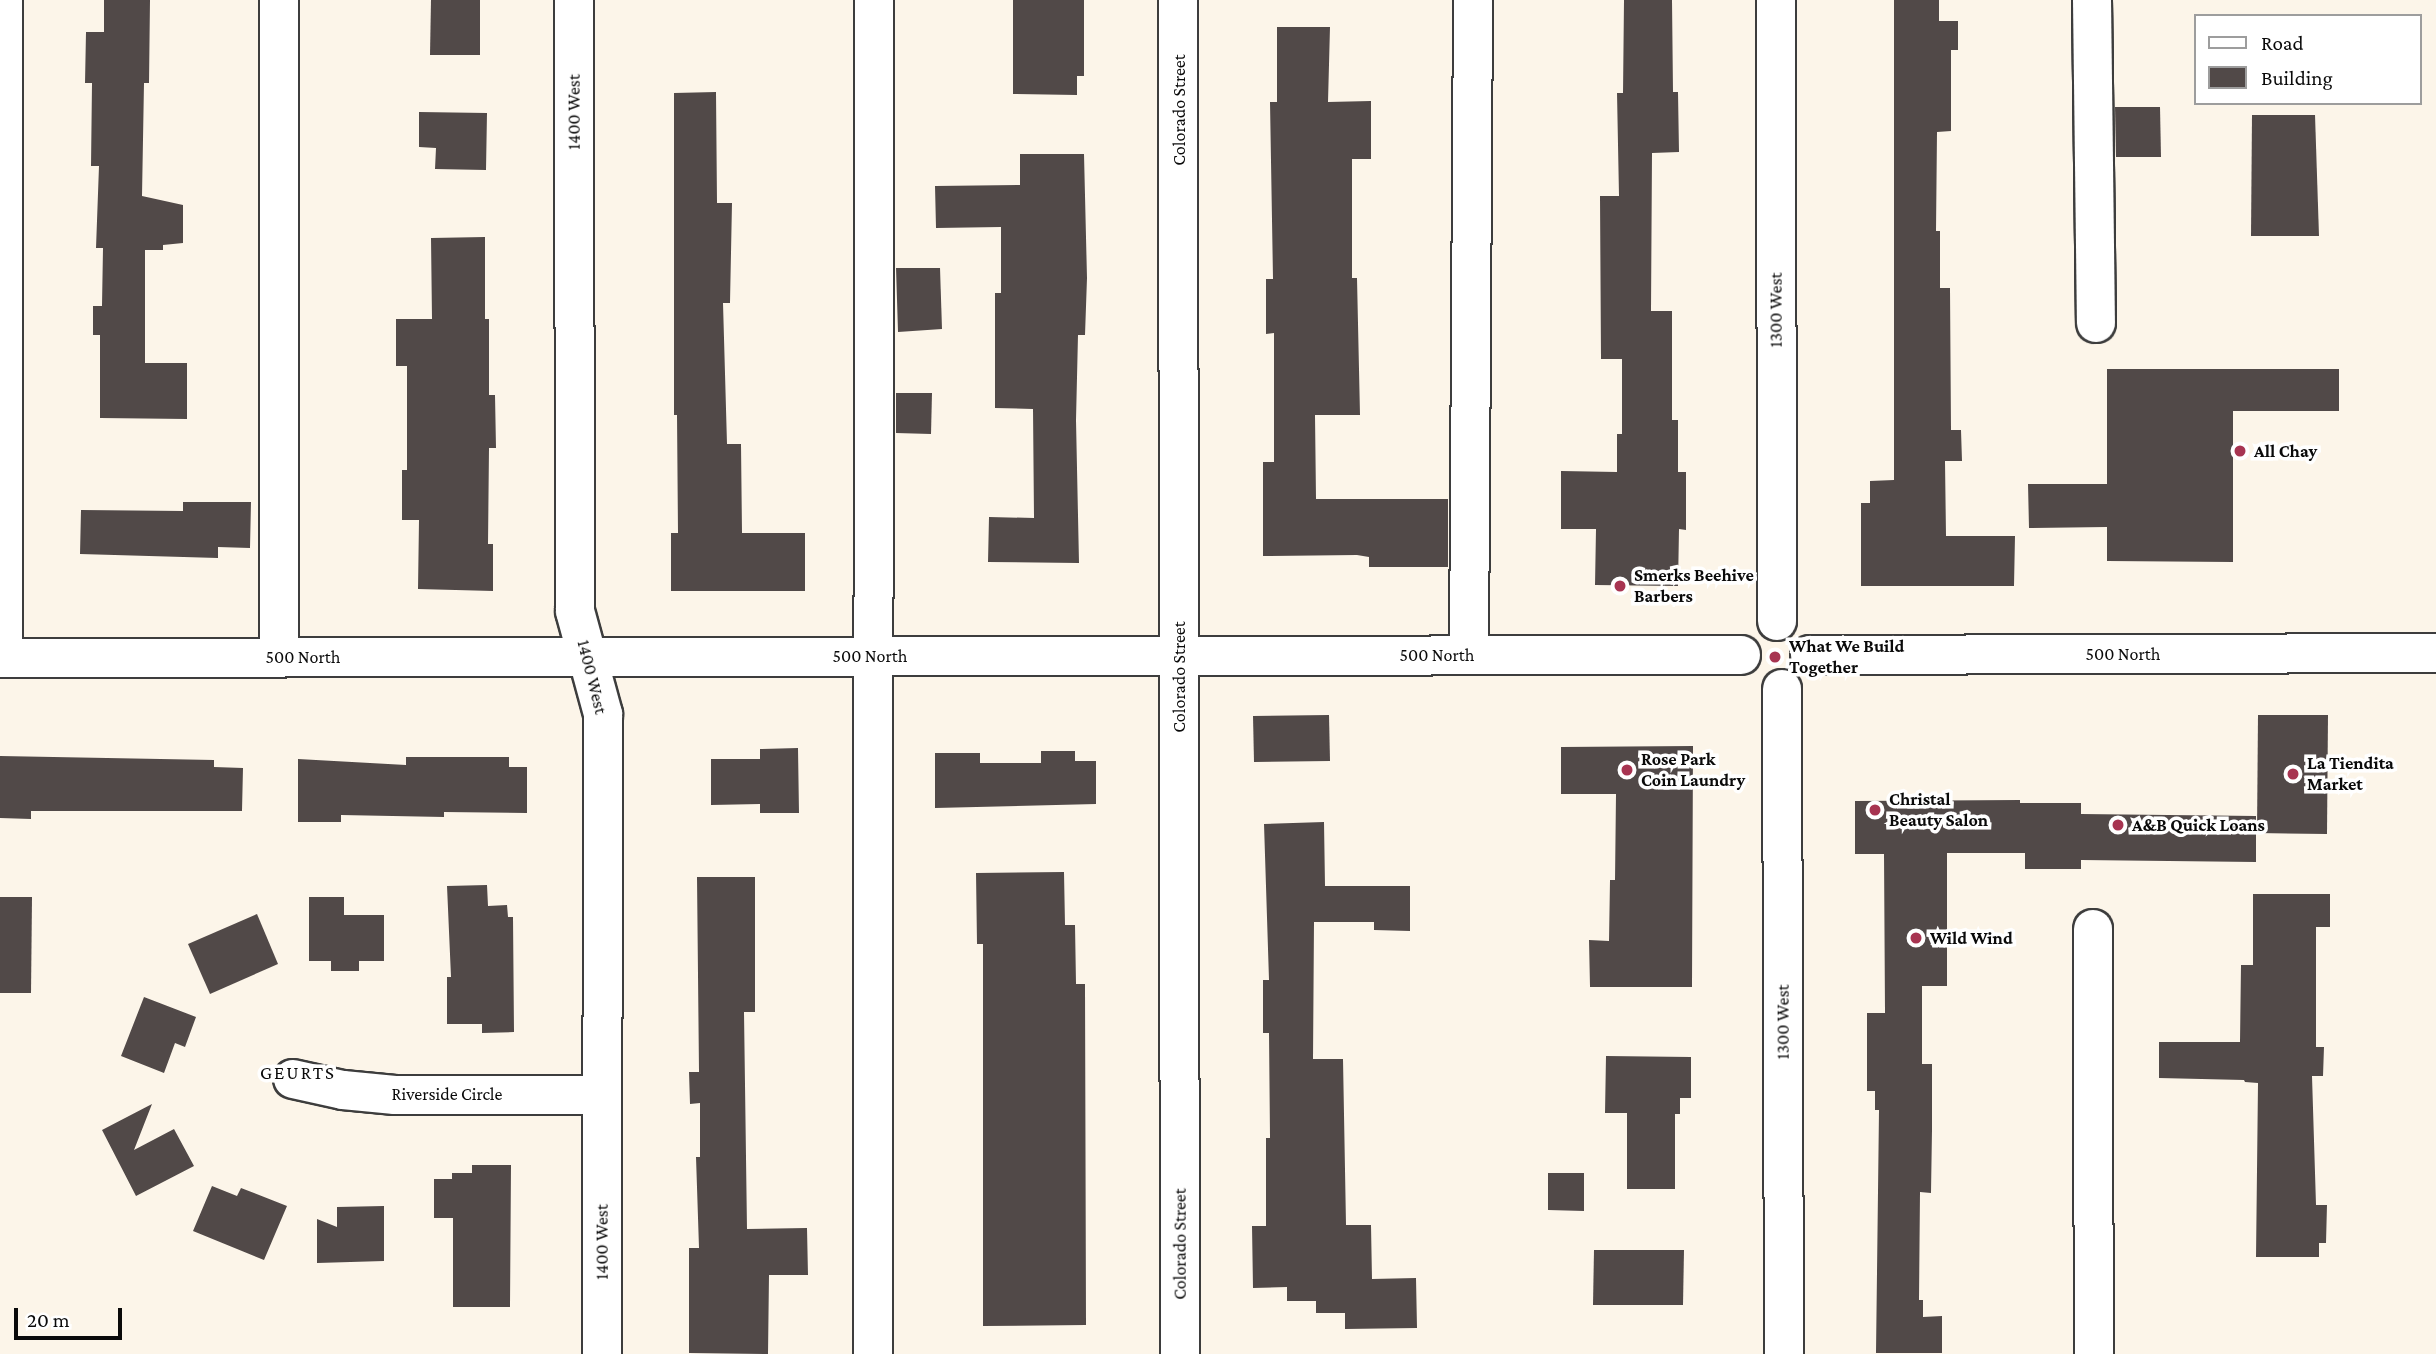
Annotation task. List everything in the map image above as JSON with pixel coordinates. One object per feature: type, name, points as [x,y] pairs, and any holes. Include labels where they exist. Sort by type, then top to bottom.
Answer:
[{"type":"street","points":[[2,658],[3,0]]},
{"type":"street","points":[[279,0],[279,657]]},
{"type":"street","name":"1400 West","points":[[574,0],[575,598],[603,714],[602,1354]]},
{"type":"street","points":[[873,1354],[874,0]]},
{"type":"street","name":"Colorado Street","points":[[1178,0],[1180,1354]]},
{"type":"street","points":[[1469,655],[1473,0]]},
{"type":"street","name":"1300 West","points":[[1776,0],[1777,621]]},
{"type":"street","points":[[2092,0],[2096,323]]},
{"type":"street","points":[[1777,621],[1794,626],[1803,634],[1810,655],[1804,677],[1782,689],[1763,688],[1752,682],[1746,673],[1741,655],[1745,640],[1752,631],[1761,624],[1777,621]]},
{"type":"street","name":"500 North","points":[[1810,655],[2436,653]]},
{"type":"street","name":"500 North","points":[[2,658],[1741,655]]},
{"type":"street","name":"1300 West","points":[[1782,689],[1784,1354]]},
{"type":"street","points":[[2093,929],[2094,1354]]},
{"type":"street","name":"Riverside Circle","points":[[293,1079],[343,1090],[395,1095],[603,1094]]},
{"type":"building","points":[[104,0],[150,0],[149,83],[144,83],[142,196],[183,205],[183,243],[163,245],[163,250],[145,250],[145,363],[187,363],[187,419],[100,418],[100,335],[93,335],[93,306],[102,306],[103,248],[96,248],[99,166],[91,166],[92,83],[85,83],[86,32],[104,32]]},
{"type":"building","points":[[431,0],[480,0],[480,55],[430,55]]},
{"type":"building","points":[[1013,0],[1084,0],[1084,76],[1077,76],[1077,95],[1013,94]]},
{"type":"building","points":[[1624,0],[1672,0],[1673,92],[1678,92],[1679,152],[1652,153],[1651,311],[1672,311],[1672,420],[1678,420],[1678,472],[1686,472],[1686,530],[1679,529],[1678,586],[1595,585],[1596,529],[1561,529],[1561,471],[1617,472],[1617,434],[1622,434],[1622,359],[1601,359],[1600,196],[1619,196],[1617,93],[1623,93]]},
{"type":"building","points":[[1894,0],[1939,0],[1939,21],[1958,21],[1958,50],[1951,50],[1951,131],[1937,132],[1936,231],[1940,231],[1940,288],[1950,288],[1951,430],[1961,430],[1962,461],[1945,461],[1946,536],[2015,536],[2014,586],[1861,586],[1861,503],[1870,503],[1870,481],[1894,480]]},
{"type":"building","points":[[1277,27],[1330,27],[1328,102],[1371,101],[1371,159],[1352,159],[1352,278],[1357,278],[1360,415],[1315,415],[1316,499],[1448,499],[1448,567],[1369,567],[1369,557],[1357,555],[1263,556],[1263,462],[1274,462],[1274,333],[1266,334],[1266,279],[1273,279],[1270,102],[1277,102]]},
{"type":"building","points":[[716,92],[717,203],[732,203],[730,303],[723,303],[727,444],[741,444],[742,533],[805,533],[805,591],[671,591],[671,533],[678,533],[677,415],[674,415],[674,93]]},
{"type":"building","points":[[2115,107],[2160,107],[2161,157],[2116,157]]},
{"type":"building","points":[[419,112],[487,113],[486,170],[435,169],[436,148],[419,147]]},
{"type":"building","points":[[2252,115],[2315,115],[2319,236],[2251,236]]},
{"type":"building","points":[[1020,154],[1084,154],[1087,278],[1085,335],[1078,335],[1076,420],[1079,563],[988,562],[989,517],[1034,518],[1033,409],[995,408],[995,293],[1001,293],[1001,227],[936,228],[935,186],[1020,185]]},
{"type":"building","points":[[485,237],[489,395],[495,395],[496,448],[489,448],[488,544],[493,544],[493,591],[418,589],[419,520],[402,520],[402,470],[407,470],[407,366],[396,366],[396,319],[432,319],[431,238]]},
{"type":"building","points":[[896,268],[940,268],[942,329],[898,332]]},
{"type":"building","points":[[2107,369],[2339,369],[2339,411],[2233,411],[2233,562],[2107,561],[2107,527],[2029,528],[2028,484],[2107,484]]},
{"type":"building","points":[[896,393],[932,393],[931,434],[896,433]]},
{"type":"building","points":[[183,502],[251,502],[250,548],[218,547],[218,558],[80,554],[81,510],[183,511]]},
{"type":"building","points":[[1329,715],[1330,761],[1254,762],[1253,716]]},
{"type":"building","name":"La Tiendita Market","points":[[2258,715],[2328,715],[2327,834],[2257,833]]},
{"type":"building","points":[[1693,746],[1692,987],[1590,987],[1589,940],[1609,941],[1610,880],[1615,880],[1616,794],[1561,794],[1561,747]]},
{"type":"building","points":[[798,748],[799,813],[760,813],[760,804],[711,805],[711,759],[760,759],[760,749]]},
{"type":"building","points":[[1041,751],[1075,751],[1075,761],[1096,761],[1096,804],[935,808],[935,753],[980,753],[980,763],[1041,763]]},
{"type":"building","points":[[0,756],[214,760],[214,767],[243,768],[242,811],[31,811],[31,819],[0,818]]},
{"type":"building","points":[[406,757],[509,757],[509,767],[527,767],[527,813],[444,812],[444,817],[341,815],[341,822],[298,822],[298,759],[406,765]]},
{"type":"building","points":[[2020,800],[2020,803],[2081,803],[2081,814],[2256,816],[2256,862],[2081,860],[2081,869],[2025,869],[2025,853],[1947,853],[1947,986],[1922,986],[1922,1064],[1932,1064],[1932,1130],[1931,1193],[1920,1192],[1919,1300],[1923,1300],[1923,1317],[1942,1316],[1942,1353],[1876,1353],[1879,1110],[1875,1110],[1875,1091],[1867,1091],[1867,1013],[1885,1013],[1884,854],[1855,854],[1855,801]]},
{"type":"building","points":[[1324,822],[1325,886],[1410,886],[1410,931],[1374,930],[1374,922],[1314,922],[1313,1059],[1343,1059],[1346,1225],[1371,1225],[1372,1279],[1416,1278],[1417,1328],[1345,1329],[1345,1313],[1316,1313],[1316,1301],[1287,1301],[1287,1287],[1253,1288],[1252,1226],[1266,1226],[1266,1138],[1270,1138],[1269,1033],[1263,1033],[1263,980],[1269,980],[1264,824]]},
{"type":"building","points":[[1064,872],[1065,925],[1075,925],[1076,984],[1085,984],[1086,1325],[983,1326],[983,944],[977,944],[976,873]]},
{"type":"building","points":[[697,877],[755,877],[755,1012],[744,1012],[747,1229],[807,1228],[808,1275],[769,1275],[768,1354],[689,1353],[689,1248],[699,1248],[696,1157],[700,1157],[700,1103],[690,1104],[689,1072],[699,1072]]},
{"type":"building","points":[[487,885],[488,906],[507,905],[508,917],[513,917],[514,1032],[482,1033],[482,1024],[447,1024],[447,977],[451,977],[447,886]]},
{"type":"building","points":[[2253,894],[2330,894],[2330,927],[2316,927],[2316,1047],[2324,1047],[2323,1076],[2312,1076],[2316,1205],[2327,1205],[2326,1243],[2319,1243],[2319,1257],[2256,1257],[2258,1083],[2244,1080],[2159,1078],[2159,1042],[2240,1042],[2241,965],[2253,965]]},
{"type":"building","points":[[0,897],[32,897],[31,993],[0,993]]},
{"type":"building","points":[[309,897],[344,897],[344,915],[384,915],[384,961],[359,961],[359,971],[331,971],[331,961],[309,961]]},
{"type":"building","points":[[257,914],[278,964],[210,994],[188,944]]},
{"type":"building","points":[[144,997],[196,1017],[185,1047],[175,1043],[164,1073],[121,1056]]},
{"type":"building","points":[[1606,1056],[1691,1057],[1691,1098],[1680,1098],[1680,1114],[1675,1114],[1675,1189],[1627,1189],[1627,1113],[1605,1113]]},
{"type":"building","points":[[152,1104],[134,1150],[174,1129],[194,1166],[136,1196],[102,1130]]},
{"type":"building","points":[[472,1165],[511,1165],[510,1307],[453,1307],[453,1218],[434,1218],[434,1179],[452,1179],[452,1173],[472,1173]]},
{"type":"building","points":[[1548,1173],[1584,1173],[1584,1211],[1548,1210]]},
{"type":"building","points":[[212,1186],[237,1196],[241,1188],[287,1206],[264,1260],[193,1231]]},
{"type":"building","points":[[384,1206],[384,1261],[317,1263],[317,1219],[337,1227],[337,1207]]},
{"type":"building","points":[[1594,1250],[1684,1250],[1683,1305],[1593,1305]]},
{"type":"place","name":"All Chay","points":[[2240,451]]},
{"type":"place","name":"Smerks Beehive Barbers","points":[[1620,586]]},
{"type":"place","name":"What We Build Together","points":[[1775,657]]},
{"type":"place","name":"Rose Park Coin Laundry","points":[[1627,770]]},
{"type":"place","name":"La Tiendita Market","points":[[2293,774]]},
{"type":"place","name":"Christal Beauty Salon","points":[[1875,810]]},
{"type":"place","name":"A&B Quick Loans","points":[[2118,825]]},
{"type":"place","name":"Wild Wind","points":[[1916,938]]},
{"type":"district","name":"GEURTS","points":[[298,1073]]}]
